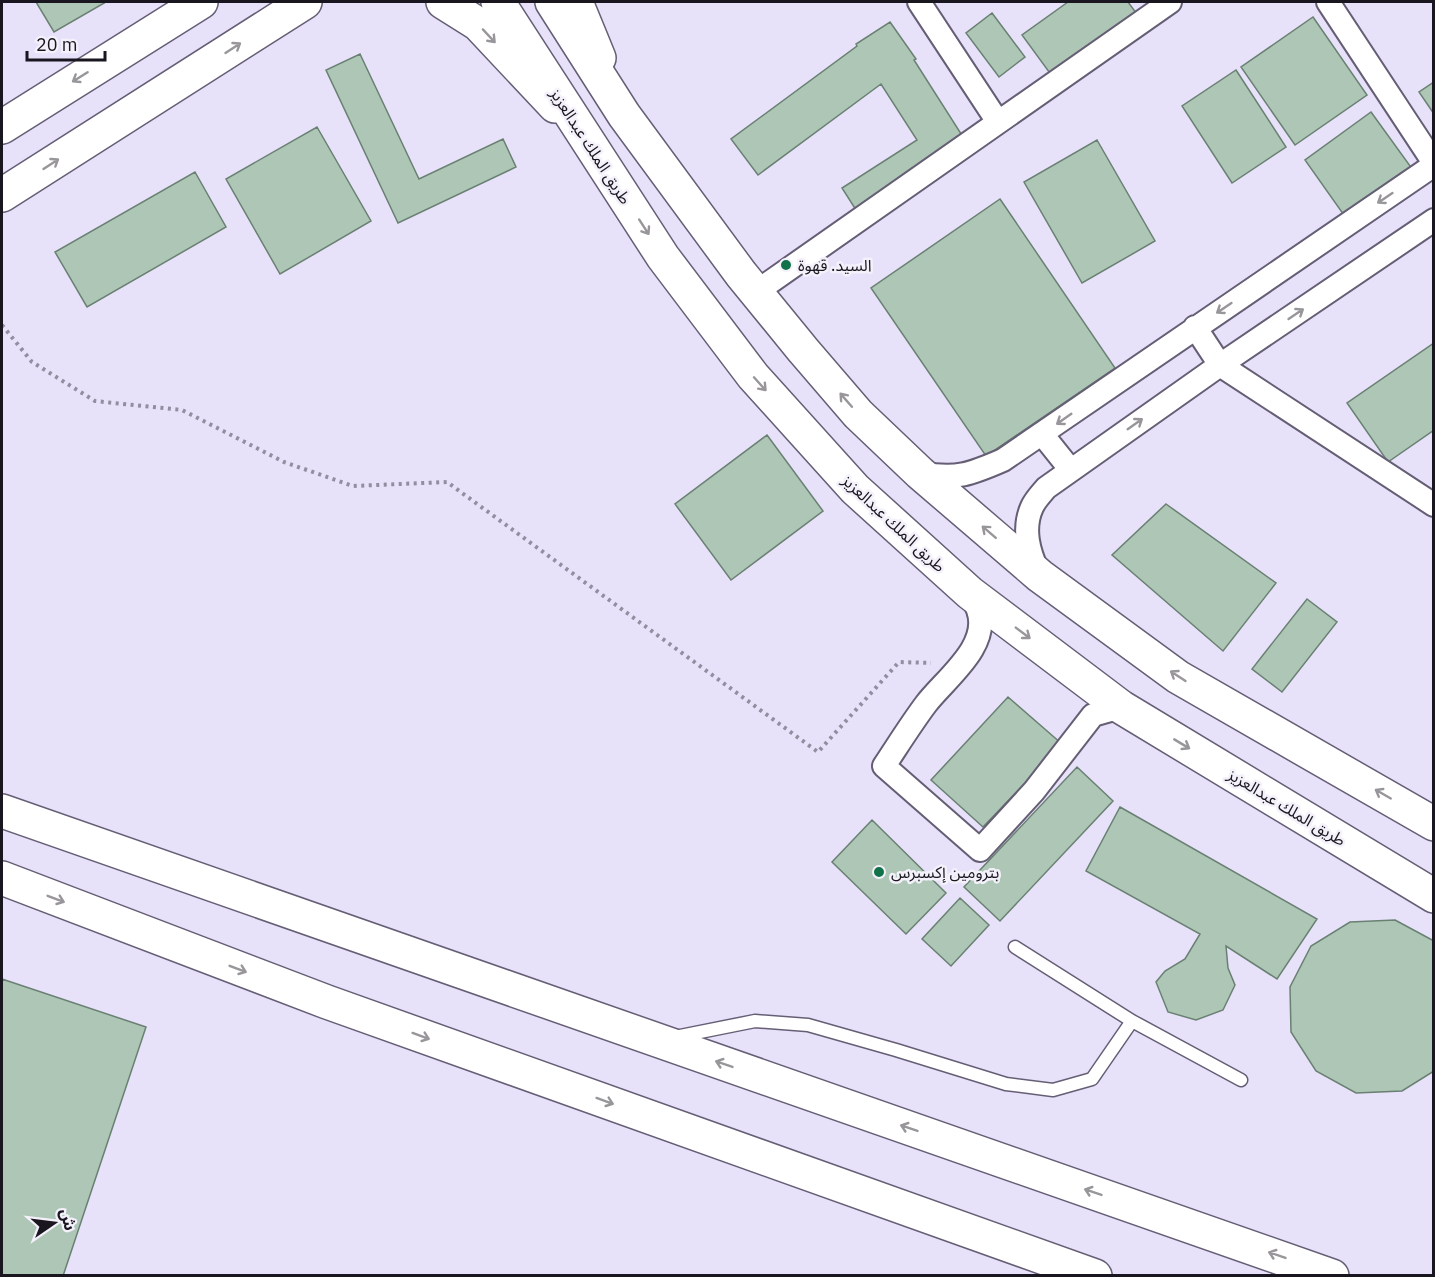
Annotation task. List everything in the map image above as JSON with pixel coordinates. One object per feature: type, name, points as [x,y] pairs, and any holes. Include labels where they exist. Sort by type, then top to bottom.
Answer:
[{"type":"main road","points":[[2,127],[201,2]]},
{"type":"main road","points":[[2,195],[305,2]]},
{"type":"main road","points":[[274,21],[333,2]]},
{"type":"main road","points":[[443,2],[478,24],[587,140]]},
{"type":"main road","name":"طريق الملك عبدالعزيز","points":[[498,2],[663,257],[753,376],[855,489],[970,593],[1120,707],[1434,896]]},
{"type":"main road","points":[[552,2],[624,115],[756,292],[858,414],[920,472],[1040,576],[1178,677],[1434,824]]},
{"type":"main road","points":[[576,2],[624,115]]},
{"type":"main road","points":[[2,811],[1332,1275]]},
{"type":"main road","points":[[2,878],[327,1002],[1095,1275]]},
{"type":"street","points":[[919,2],[998,122]]},
{"type":"street","points":[[756,292],[1170,2]]},
{"type":"street","points":[[920,472],[941,477],[960,476],[1003,460],[1434,164],[1328,2]]},
{"type":"street","points":[[1040,576],[1028,551],[1027,528],[1032,507],[1046,488],[1220,365],[1434,220]]},
{"type":"street","points":[[1196,327],[1220,365],[1434,505]]},
{"type":"street","points":[[1042,434],[1070,469]]},
{"type":"street","points":[[970,593],[979,612],[979,629],[971,651],[962,665],[927,702],[884,766],[980,850],[1034,791],[1093,715],[1120,707]]},
{"type":"lane","points":[[1015,947],[1132,1021],[1241,1080]]},
{"type":"lane","points":[[659,1041],[755,1021],[808,1025],[1006,1084],[1053,1090],[1092,1079],[1132,1021]]},
{"type":"path","points":[[2,325],[32,362],[95,401],[182,410],[284,462],[353,486],[447,482],[818,752],[899,662],[962,665]]},
{"type":"building","points":[[36,2],[106,2],[54,32]]},
{"type":"building","points":[[1068,2],[1128,2],[1137,14],[1052,76],[1022,35]]},
{"type":"building","points":[[992,13],[1025,57],[999,77],[966,33]]},
{"type":"building","points":[[1313,17],[1367,95],[1295,145],[1241,67]]},
{"type":"building","points":[[890,22],[916,59],[914,60],[965,140],[856,210],[842,188],[917,140],[881,84],[758,175],[731,139],[857,46],[856,44]]},
{"type":"building","points":[[360,54],[419,179],[503,139],[516,167],[398,223],[326,70]]},
{"type":"building","points":[[1236,70],[1286,147],[1232,183],[1182,106]]},
{"type":"building","points":[[1434,82],[1434,114],[1419,92]]},
{"type":"building","points":[[1371,112],[1413,170],[1346,218],[1305,160]]},
{"type":"building","points":[[317,127],[371,221],[280,274],[226,179]]},
{"type":"building","points":[[1097,140],[1155,241],[1082,283],[1024,182]]},
{"type":"building","points":[[195,172],[226,227],[87,307],[55,252]]},
{"type":"building","points":[[1000,199],[1115,368],[986,456],[871,288]]},
{"type":"building","points":[[1434,343],[1434,430],[1388,462],[1347,403]]},
{"type":"building","points":[[767,435],[823,511],[731,580],[675,504]]},
{"type":"building","points":[[1166,504],[1276,583],[1223,651],[1112,555]]},
{"type":"building","points":[[1307,599],[1337,622],[1282,692],[1252,669]]},
{"type":"building","points":[[1008,697],[1062,744],[983,827],[931,780]]},
{"type":"building","points":[[1077,767],[1113,801],[1000,921],[964,887]]},
{"type":"building","points":[[1120,807],[1317,919],[1277,979],[1226,946],[1228,968],[1235,985],[1223,1010],[1196,1020],[1168,1012],[1156,982],[1165,971],[1185,959],[1200,934],[1086,871]]},
{"type":"building","points":[[872,820],[946,893],[906,934],[832,862]]},
{"type":"building","points":[[960,898],[989,925],[951,966],[922,939]]},
{"type":"building","points":[[1395,920],[1434,941],[1434,1071],[1402,1091],[1356,1093],[1316,1071],[1291,1032],[1290,987],[1311,946],[1350,922]]},
{"type":"building","points":[[2,979],[146,1027],[63,1276],[2,1276]]},
{"type":"place","name":"السيد. قهوة","points":[[786,265]]},
{"type":"place","name":"بترومين إكسبرس","points":[[879,872]]}]
